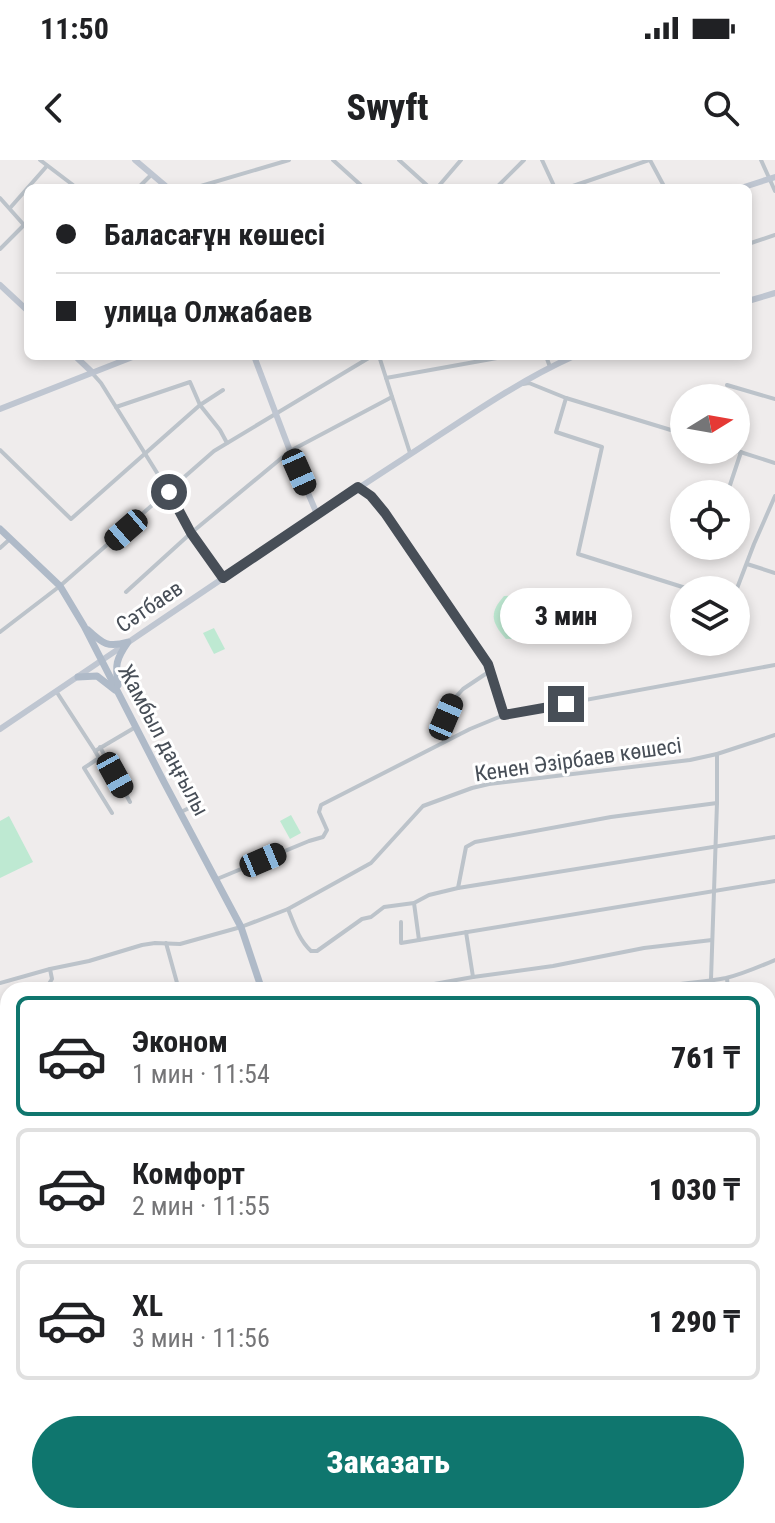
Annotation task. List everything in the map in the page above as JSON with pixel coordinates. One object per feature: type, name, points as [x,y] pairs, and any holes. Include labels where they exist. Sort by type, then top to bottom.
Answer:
[{"type":"main road","name":"Жамбыл даңғылы","points":[[0,529],[60,586],[84,626],[241,927],[259,982]]},
{"type":"main road","points":[[84,626],[108,645],[128,642]]},
{"type":"main road","points":[[119,693],[116,664],[128,642]]},
{"type":"main road","points":[[78,677],[97,676],[119,693]]},
{"type":"street","points":[[40,160],[72,184]]},
{"type":"street","points":[[135,160],[163,184]]},
{"type":"street","points":[[208,184],[289,160]]},
{"type":"street","points":[[333,160],[360,184]]},
{"type":"street","points":[[399,160],[426,184]]},
{"type":"street","points":[[440,184],[461,160]]},
{"type":"street","points":[[500,184],[524,160]]},
{"type":"street","points":[[542,160],[553,184]]},
{"type":"street","points":[[579,184],[649,160],[663,184]]},
{"type":"street","points":[[761,160],[772,178],[775,191]]},
{"type":"street","points":[[31,184],[46,167]]},
{"type":"street","points":[[142,184],[151,175]]},
{"type":"street","points":[[752,184],[772,178]]},
{"type":"street","points":[[10,208],[24,192]]},
{"type":"street","points":[[0,198],[24,225]]},
{"type":"street","points":[[0,249],[24,229]]},
{"type":"street","points":[[752,243],[775,235]]},
{"type":"street","points":[[0,285],[24,307]]},
{"type":"street","points":[[752,300],[775,293]]},
{"type":"street","points":[[79,360],[101,383],[191,533],[223,578]]},
{"type":"street","points":[[0,409],[125,360]]},
{"type":"street","points":[[256,360],[317,514]]},
{"type":"street","points":[[0,632],[60,586],[214,451],[365,360]]},
{"type":"street","points":[[380,360],[410,454]]},
{"type":"street","points":[[386,378],[486,360]]},
{"type":"street","points":[[547,360],[550,367]]},
{"type":"street","name":"Сәтбаев","points":[[0,729],[358,487],[520,384],[565,360]]},
{"type":"street","points":[[115,407],[190,382],[200,405],[227,443]]},
{"type":"street","points":[[520,384],[529,383],[566,398],[670,430]]},
{"type":"street","points":[[0,450],[71,519],[200,405],[223,390]]},
{"type":"street","points":[[750,392],[775,399]]},
{"type":"street","points":[[126,592],[290,451],[392,397]]},
{"type":"street","points":[[566,398],[556,432],[602,447],[578,554],[670,583]]},
{"type":"street","points":[[750,455],[775,463]]},
{"type":"street","points":[[358,487],[371,496],[393,523],[488,664],[504,715]]},
{"type":"street","points":[[742,576],[775,496]]},
{"type":"street","points":[[766,516],[775,519]]},
{"type":"street","points":[[0,548],[10,539]]},
{"type":"street","points":[[747,564],[775,573]]},
{"type":"street","points":[[217,879],[323,837],[327,830],[319,812],[321,805],[470,729],[504,715],[775,665]]},
{"type":"street","points":[[438,734],[453,700],[463,689],[490,671]]},
{"type":"street","points":[[56,691],[98,749],[130,802]]},
{"type":"street","points":[[98,749],[137,727]]},
{"type":"street","name":"Кенен Әзірбаев көшесі","points":[[4,982],[142,945],[180,944],[241,927],[288,909],[371,863],[423,806],[472,788],[690,760],[775,735]]},
{"type":"street","points":[[98,749],[99,758],[84,768],[112,813]]},
{"type":"street","points":[[711,979],[717,754]]},
{"type":"street","points":[[458,888],[466,847],[475,842],[611,817],[717,803]]},
{"type":"street","points":[[180,812],[193,806]]},
{"type":"street","points":[[288,909],[305,946],[317,951],[384,907],[414,903],[429,895],[775,837]]},
{"type":"street","points":[[401,922],[401,943],[775,881]]},
{"type":"street","points":[[414,903],[419,940]]},
{"type":"street","points":[[466,932],[473,977]]},
{"type":"street","points":[[445,982],[644,948],[712,940]]},
{"type":"street","points":[[166,943],[177,982]]},
{"type":"street","points":[[686,982],[727,978],[775,960]]},
{"type":"street","points":[[50,969],[50,982]]},
{"type":"street","points":[[727,978],[727,982]]},
{"type":"green space","points":[[564,594],[576,601],[581,614],[578,627],[566,636],[506,639],[497,628],[494,613],[504,596]]},
{"type":"green space","points":[[214,628],[225,649],[214,654],[203,633]]},
{"type":"green space","points":[[291,815],[301,833],[290,839],[280,821]]},
{"type":"green space","points":[[9,816],[33,862],[0,878],[0,821]]},
{"type":"route","points":[[169,492],[191,533],[223,578],[358,487],[371,496],[409,545],[488,664],[504,715],[566,704]]}]
